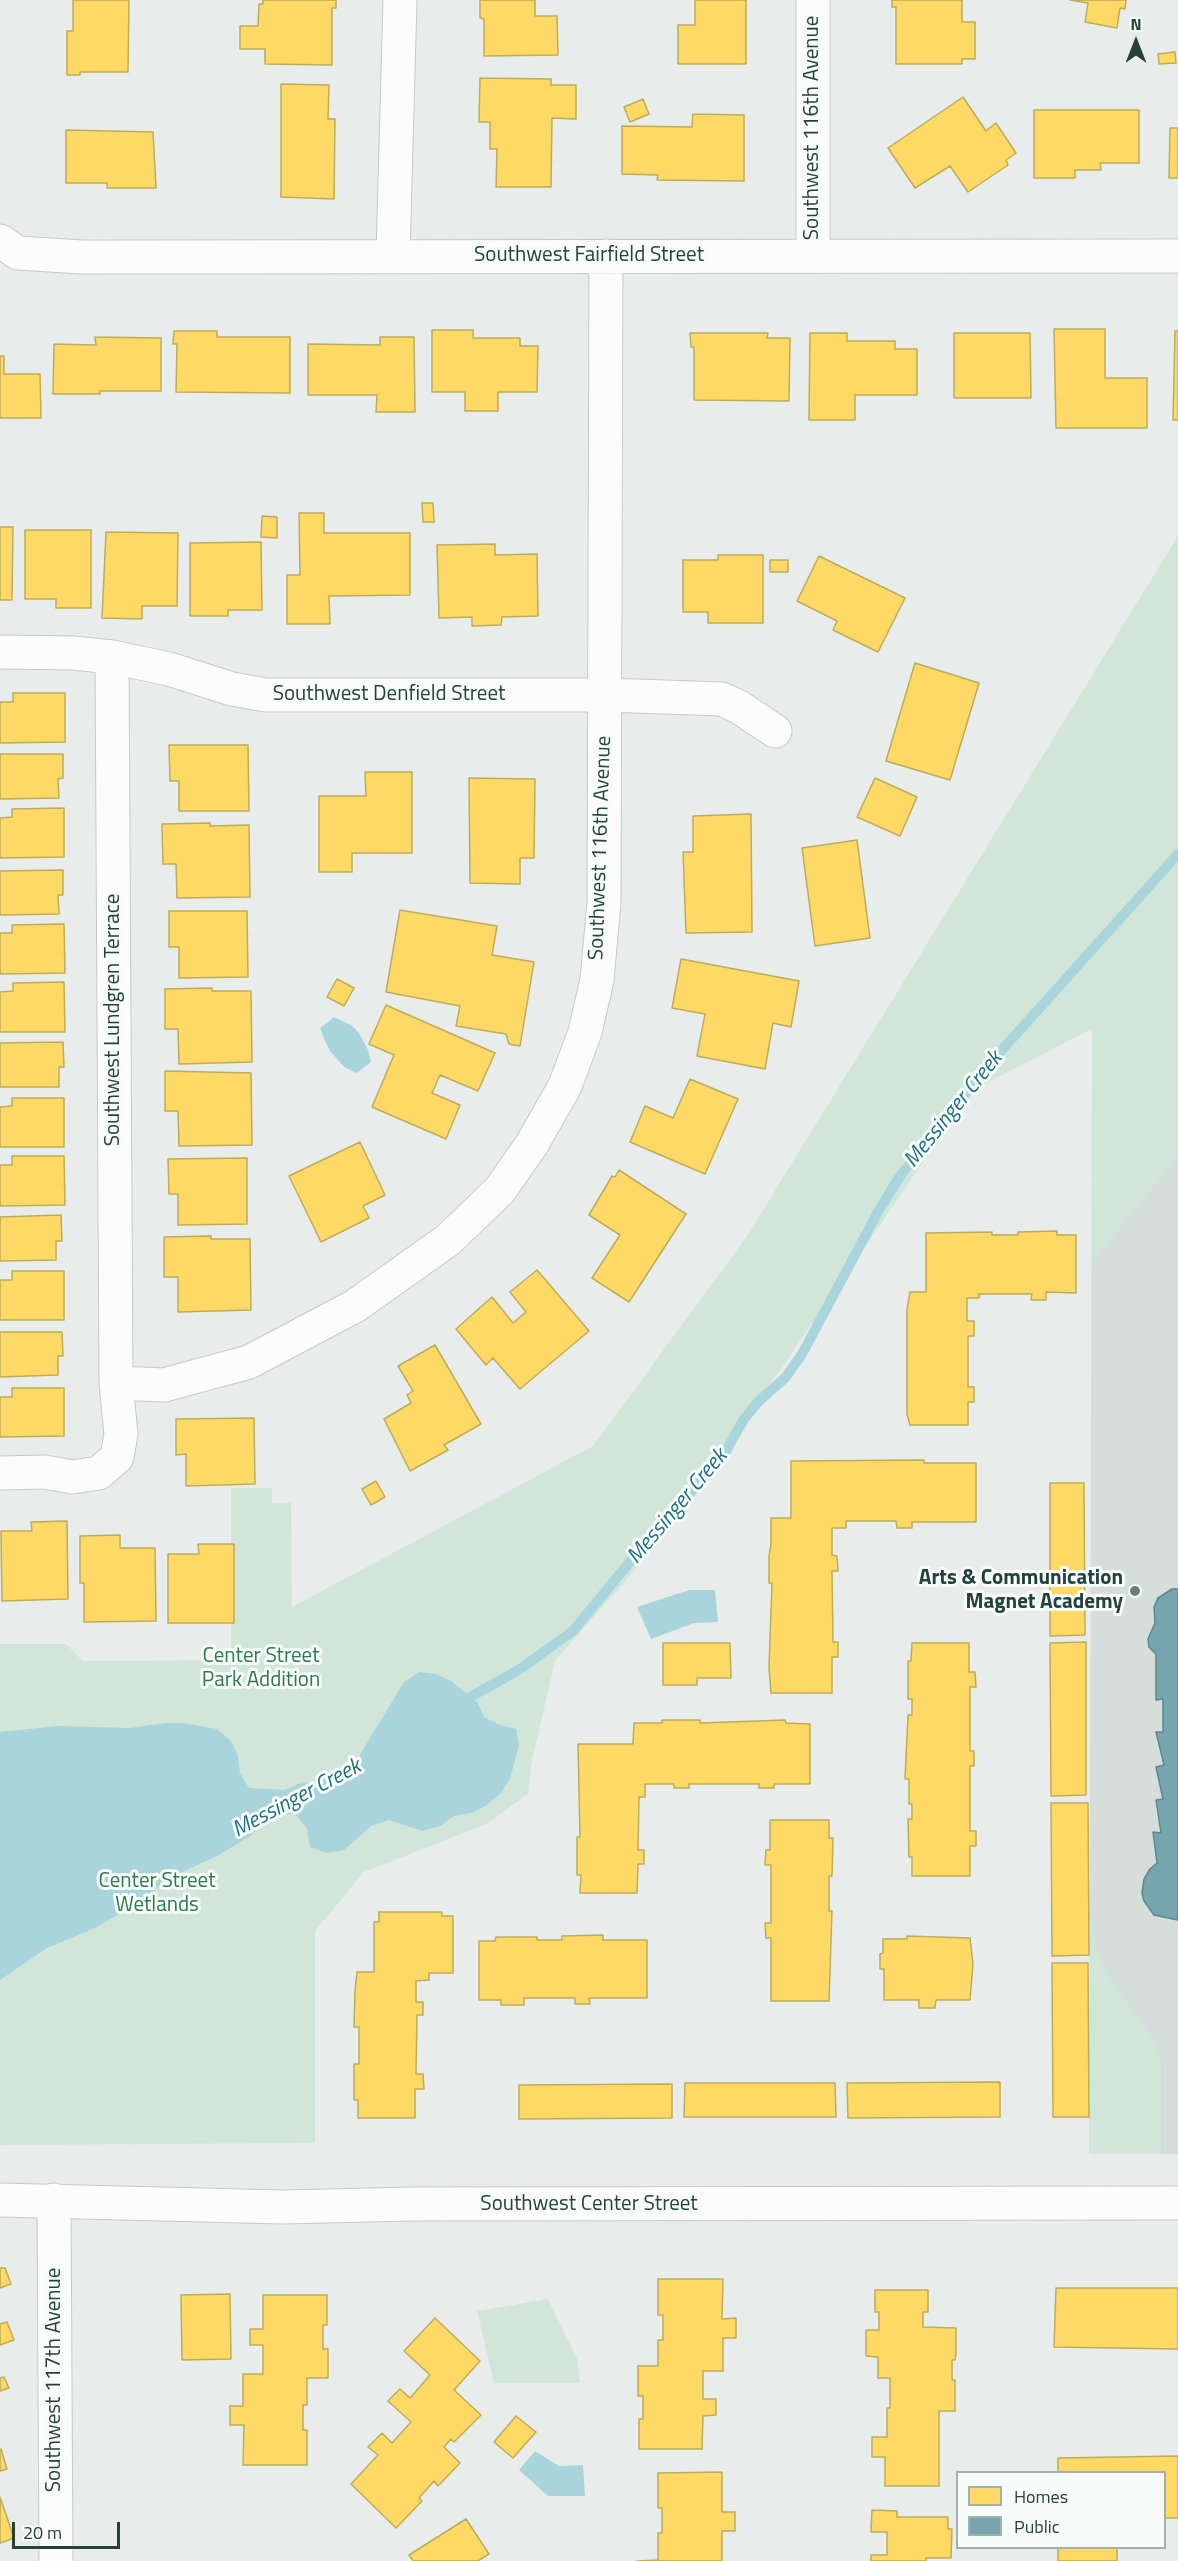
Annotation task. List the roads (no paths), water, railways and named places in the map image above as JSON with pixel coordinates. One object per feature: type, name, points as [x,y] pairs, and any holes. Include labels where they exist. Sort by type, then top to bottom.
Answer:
[{"type":"street","points":[[393,256],[400,0]]},
{"type":"street","name":"Southwest 116th Avenue","points":[[813,0],[813,255]]},
{"type":"street","name":"Southwest Fairfield Street","points":[[2,243],[18,254],[30,256],[1178,256]]},
{"type":"street","name":"Southwest 116th Avenue","points":[[116,1383],[164,1385],[249,1362],[355,1306],[448,1240],[500,1190],[532,1144],[565,1086],[585,1032],[597,980],[604,902],[606,256]]},
{"type":"street","name":"Southwest Denfield Street","points":[[0,652],[73,652],[112,657],[170,669],[232,689],[266,695],[606,695],[722,699],[739,707],[775,731]]},
{"type":"street","name":"Southwest Lundgren Terrace","points":[[0,1473],[45,1472],[72,1477],[99,1473],[117,1457],[121,1434],[116,1383],[112,657]]},
{"type":"street","name":"Southwest Center Street","points":[[0,2200],[283,2207],[413,2204],[1178,2203]]},
{"type":"street","name":"Southwest 117th Avenue","points":[[54,2200],[56,2561]]},
{"type":"water","points":[[334,1017],[351,1025],[359,1033],[368,1050],[371,1062],[357,1073],[344,1067],[330,1051],[325,1041],[320,1028]]},
{"type":"water","points":[[689,1590],[715,1590],[718,1622],[694,1623],[651,1639],[637,1607]]},
{"type":"water","points":[[419,1672],[436,1674],[451,1681],[477,1702],[484,1717],[500,1725],[516,1729],[519,1745],[510,1779],[501,1793],[487,1805],[471,1813],[454,1816],[440,1826],[422,1831],[389,1820],[371,1826],[344,1850],[327,1853],[310,1847],[307,1829],[295,1814],[278,1814],[263,1823],[250,1836],[219,1855],[172,1877],[128,1909],[97,1927],[47,1948],[0,1980],[0,1732],[59,1726],[130,1728],[165,1723],[183,1723],[217,1729],[231,1741],[238,1756],[240,1773],[249,1788],[284,1790],[299,1784],[347,1776],[404,1682]]},
{"type":"water","points":[[535,2451],[559,2466],[583,2465],[585,2496],[548,2496],[519,2470]]},
{"type":"waterway","name":"Messinger Creek","points":[[459,1703],[517,1671],[573,1631],[652,1535],[722,1458],[744,1419],[758,1402],[786,1377],[802,1354],[879,1210],[900,1176],[992,1061],[1178,854]]},
{"type":"place","name":"Arts & Communication Magnet Academy","points":[[1135,1591]]},
{"type":"park label","name":"Center Street Park Addition","points":[[261,1669]]},
{"type":"park label","name":"Center Street Wetlands","points":[[157,1894]]}]
